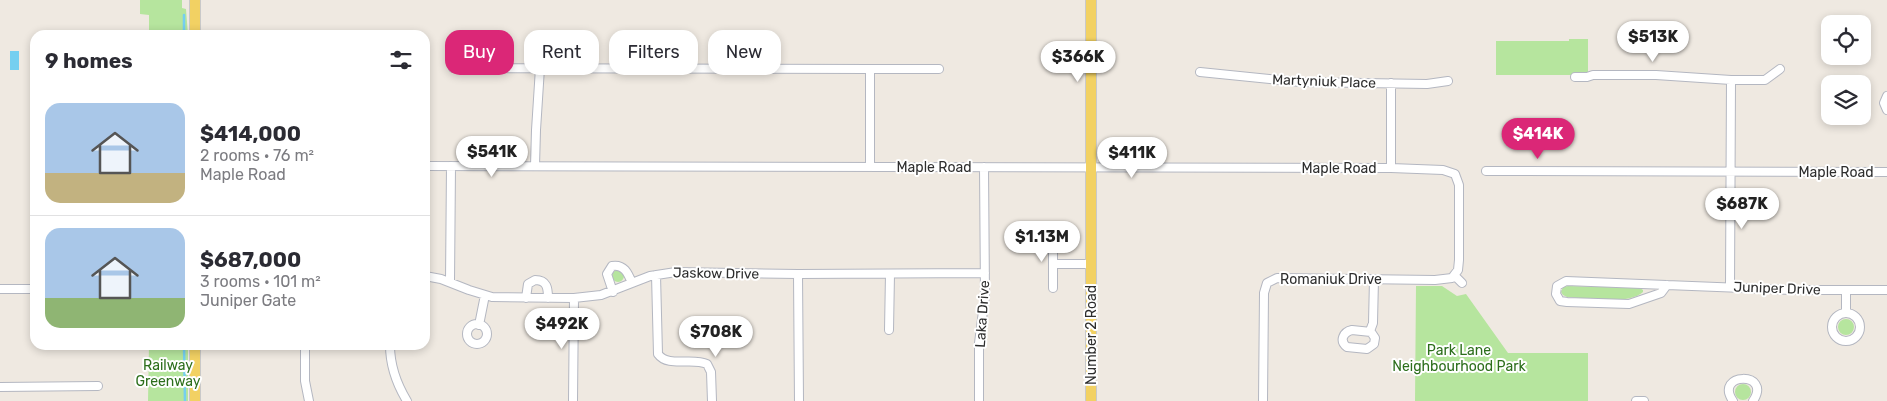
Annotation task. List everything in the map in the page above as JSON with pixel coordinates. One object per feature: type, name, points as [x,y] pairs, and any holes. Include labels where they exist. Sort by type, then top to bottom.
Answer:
[{"type":"main road","points":[[195,0],[195,30]]},
{"type":"main road","name":"Number 2 Road","points":[[1091,0],[1091,401]]},
{"type":"main road","points":[[195,350],[195,401]]},
{"type":"street","points":[[599,68],[939,69]]},
{"type":"street","points":[[870,69],[870,167]]},
{"type":"street","points":[[1575,77],[1587,77],[1593,74],[1765,80],[1780,69]]},
{"type":"street","name":"Martyniuk Place","points":[[1200,72],[1300,82],[1427,84],[1448,81]]},
{"type":"street","points":[[536,166],[540,75]]},
{"type":"street","points":[[1730,287],[1731,80]]},
{"type":"street","points":[[1391,83],[1391,168]]},
{"type":"street","points":[[1887,96],[1884,103],[1887,110]]},
{"type":"street","name":"Maple Road","points":[[430,166],[1391,168],[1443,170],[1455,174],[1459,185],[1459,260],[1458,270],[1454,276]]},
{"type":"street","points":[[450,282],[451,166]]},
{"type":"street","name":"Laka Drive","points":[[979,401],[979,343],[985,296],[984,167]]},
{"type":"street","name":"Maple Road","points":[[1486,171],[1887,172]]},
{"type":"street","points":[[1053,239],[1053,288]]},
{"type":"street","points":[[1053,264],[1091,264]]},
{"type":"street","points":[[612,292],[607,274],[612,266],[619,265],[624,268],[632,283]]},
{"type":"street","name":"Jaskow Drive","points":[[430,277],[450,282],[485,295],[526,298],[574,298],[601,295],[656,275],[676,272],[798,274],[985,273]]},
{"type":"street","points":[[798,274],[799,401]]},
{"type":"street","points":[[889,330],[890,274]]},
{"type":"street","points":[[656,275],[658,354],[667,361],[698,361],[707,364],[711,372],[712,401]]},
{"type":"street","points":[[1454,276],[1462,283]]},
{"type":"street","name":"Romaniuk Drive","points":[[1263,401],[1264,294],[1268,279],[1442,280],[1454,276]]},
{"type":"street","points":[[1370,331],[1374,323],[1374,279]]},
{"type":"street","points":[[526,298],[528,284],[532,280],[539,280],[547,286],[548,298]]},
{"type":"street","name":"Juniper Drive","points":[[1667,285],[1661,293],[1625,304],[1567,302],[1558,299],[1556,294],[1557,286],[1566,281],[1887,290]]},
{"type":"street","points":[[0,289],[30,288]]},
{"type":"street","points":[[1846,290],[1846,313]]},
{"type":"street","points":[[479,324],[485,295]]},
{"type":"street","points":[[573,401],[574,298]]},
{"type":"street","points":[[304,350],[305,381],[310,401]]},
{"type":"street","points":[[390,350],[391,366],[407,401]]},
{"type":"street","points":[[1733,401],[1729,394],[1730,387],[1734,381],[1742,378],[1749,379],[1755,385],[1757,394],[1754,401]]},
{"type":"street","points":[[0,386],[98,386]]},
{"type":"street","points":[[1636,401],[1644,401]]},
{"type":"green space","points":[[140,0],[182,0],[182,8],[186,9],[188,30],[149,30],[149,15],[140,14]]},
{"type":"green space","points":[[1569,39],[1588,39],[1588,73],[1584,75],[1496,75],[1496,41],[1569,41]]},
{"type":"green space","points":[[618,270],[624,276],[618,282],[612,276]]},
{"type":"green space","name":"Park Lane Neighbourhood Park","points":[[1416,286],[1442,286],[1457,296],[1466,294],[1508,353],[1588,353],[1588,401],[1415,401]]},
{"type":"green space","points":[[1563,287],[1640,288],[1643,292],[1637,296],[1618,300],[1567,297],[1561,292]]},
{"type":"green space","points":[[1843,319],[1849,319],[1854,324],[1852,333],[1843,335],[1838,330],[1838,324]]},
{"type":"green space","name":"Railway Greenway","points":[[149,350],[188,350],[188,401],[148,401]]},
{"type":"green space","points":[[1740,384],[1746,384],[1751,389],[1749,398],[1740,400],[1735,395],[1735,389]]},
{"type":"water","points":[[10,51],[19,51],[19,70],[10,70]]},
{"type":"waterway","points":[[184,15],[184,30]]},
{"type":"waterway","points":[[184,350],[185,401]]}]
